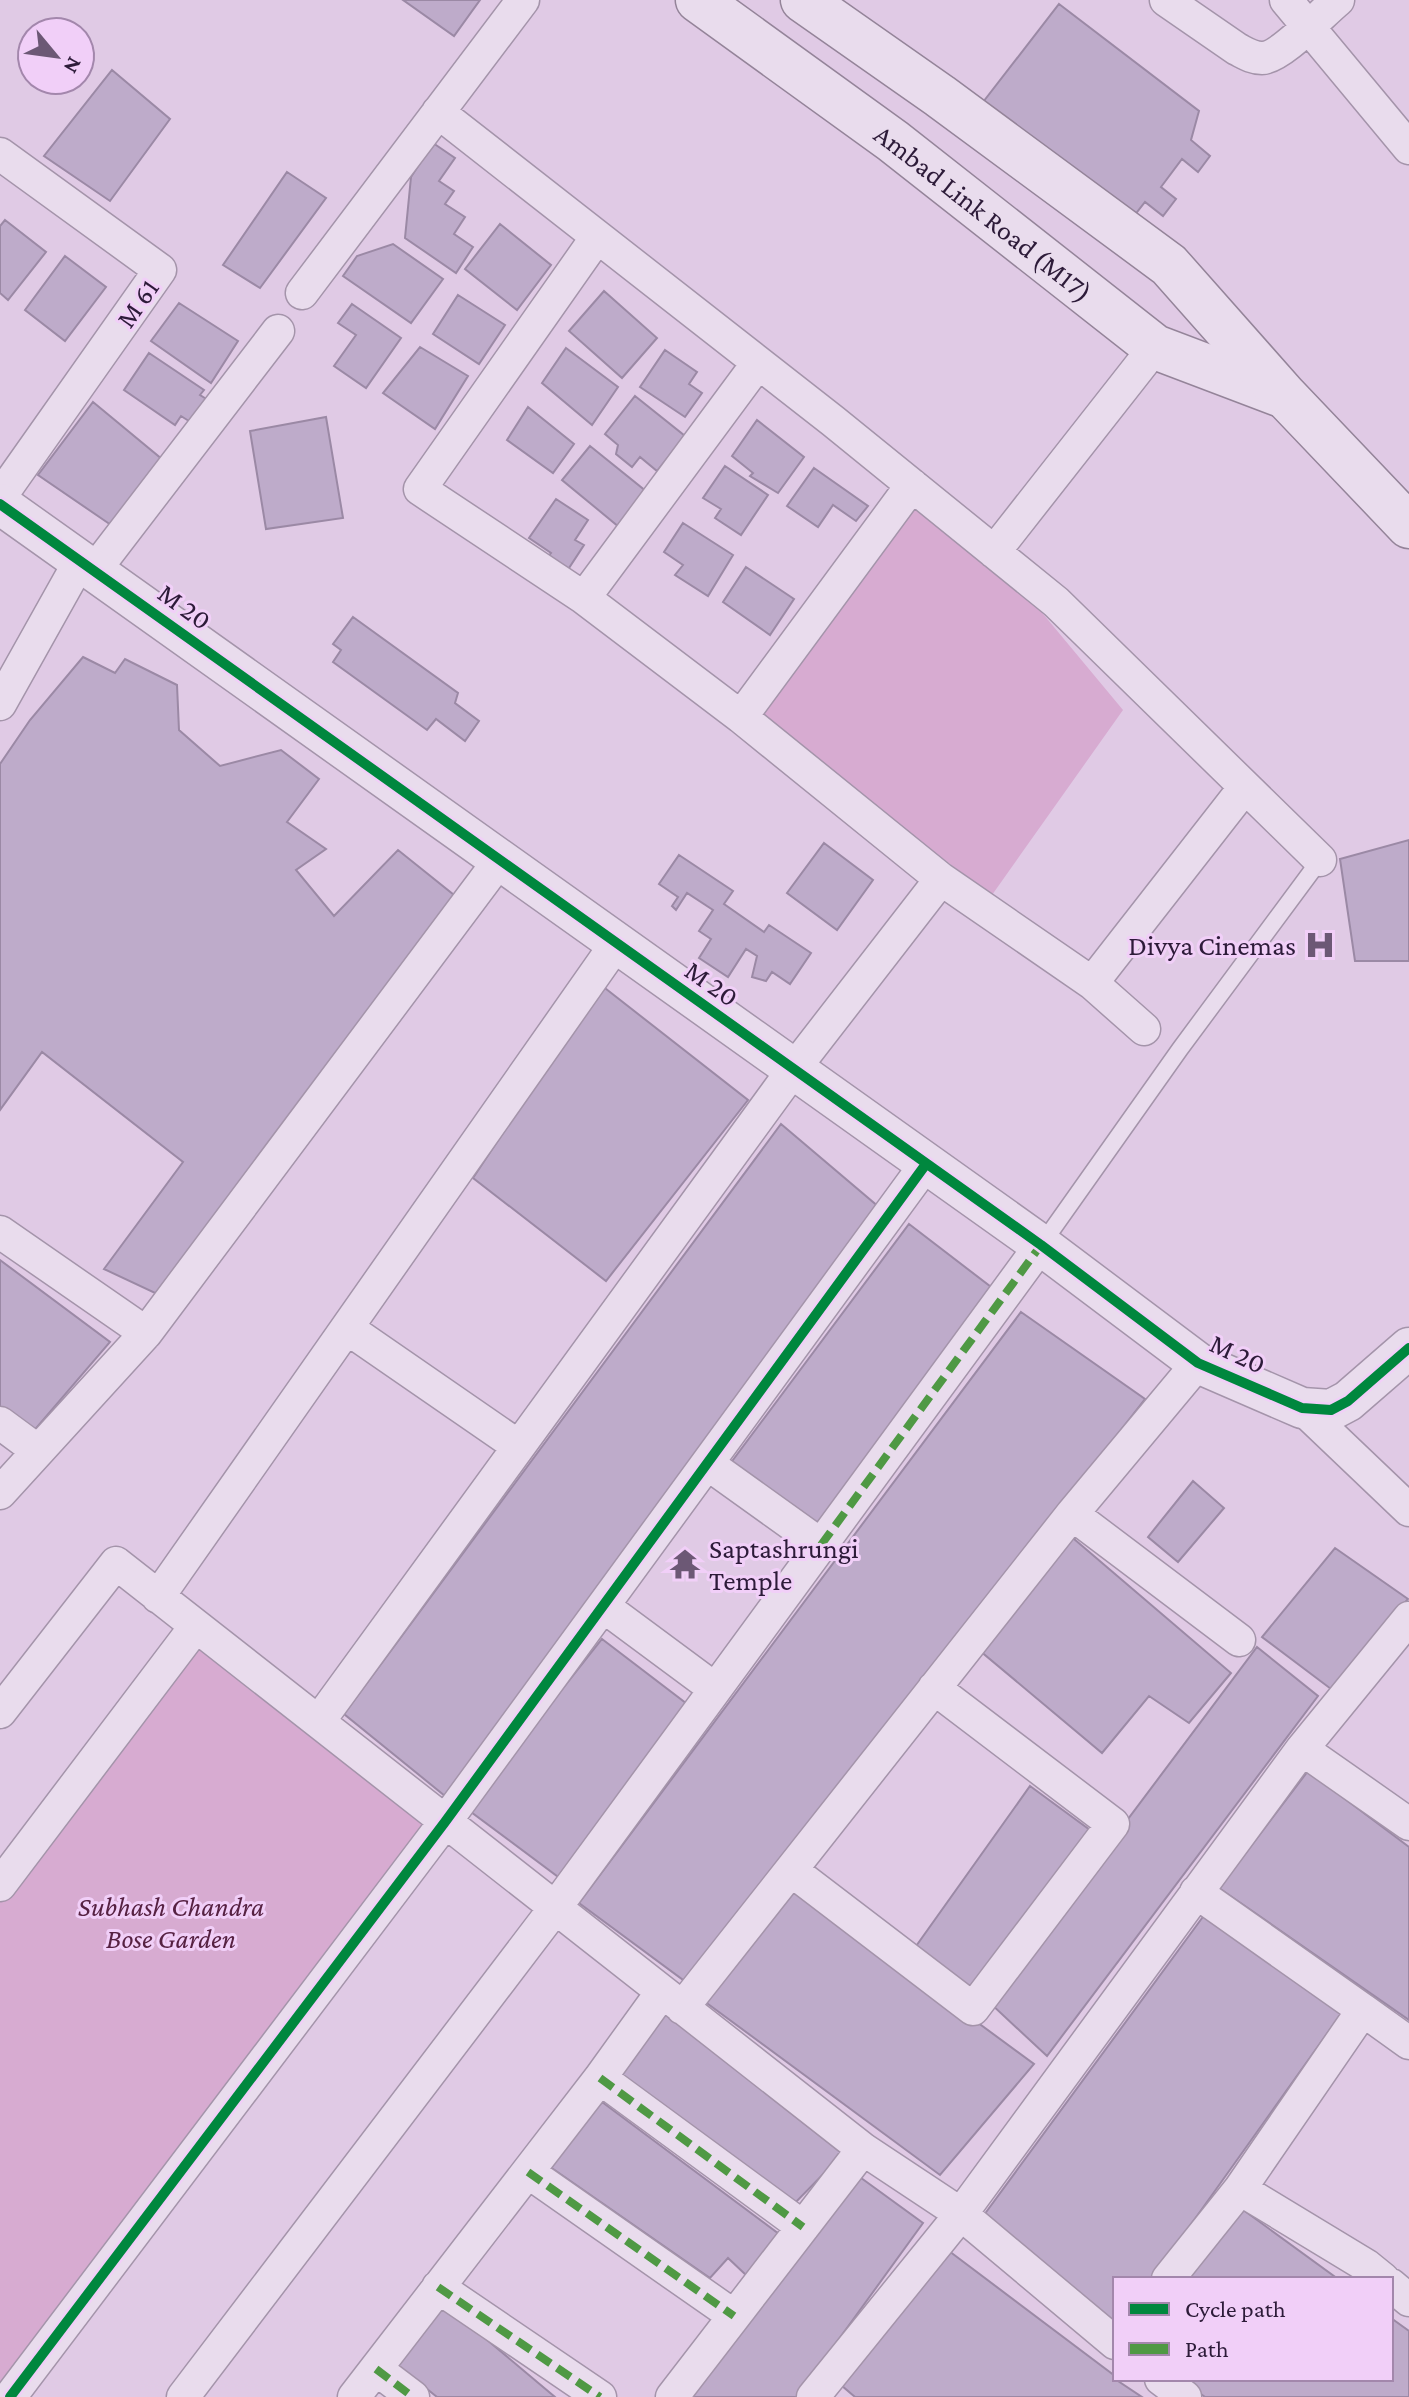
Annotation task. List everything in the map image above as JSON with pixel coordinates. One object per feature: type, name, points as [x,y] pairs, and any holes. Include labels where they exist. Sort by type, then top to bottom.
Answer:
[{"type":"main road","name":"Ambad Link Road (M17)","points":[[698,0],[893,141],[1155,347],[1285,396]]},
{"type":"main road","name":"Ambad Link Road (M17)","points":[[803,0],[940,96],[1169,265],[1285,396],[1409,526]]},
{"type":"street","points":[[302,293],[523,0]]},
{"type":"street","points":[[1166,0],[1249,55],[1264,58],[1278,52],[1338,0]]},
{"type":"street","points":[[1286,0],[1409,148]]},
{"type":"street","points":[[438,112],[1056,602],[1320,860]]},
{"type":"street","name":"M 61","points":[[0,154],[160,270],[0,497]]},
{"type":"street","points":[[597,237],[420,489],[584,598],[741,717],[941,879],[1092,983],[1144,1029]]},
{"type":"street","points":[[0,704],[87,566],[278,331]]},
{"type":"street","points":[[994,552],[1155,347]]},
{"type":"street","points":[[584,598],[758,363]]},
{"type":"street","points":[[741,717],[912,485]]},
{"type":"street","name":"M 20","points":[[0,504],[1041,1245],[1198,1363],[1302,1408],[1331,1410],[1348,1401],[1409,1348]]},
{"type":"street","points":[[1092,983],[1245,787]]},
{"type":"street","points":[[0,1493],[146,1333],[499,861]]},
{"type":"street","points":[[319,1721],[793,1070],[941,879]]},
{"type":"street","points":[[158,1597],[616,944]]},
{"type":"street","points":[[10,2397],[445,1822],[926,1164]]},
{"type":"street","points":[[0,1232],[146,1333]]},
{"type":"street","points":[[183,2397],[555,1908],[1041,1245]]},
{"type":"street","points":[[347,1328],[518,1446]]},
{"type":"street","points":[[354,2397],[600,2078],[791,1870],[1072,1514],[1198,1363]]},
{"type":"street","points":[[1302,1408],[1409,1510]]},
{"type":"street","points":[[0,1423],[38,1451]]},
{"type":"street","points":[[708,1464],[821,1545]]},
{"type":"street","points":[[1072,1514],[1239,1640]]},
{"type":"street","points":[[0,1712],[116,1563],[863,2149],[961,2214],[1113,2341]]},
{"type":"street","points":[[603,1606],[715,1689]]},
{"type":"street","points":[[813,2397],[961,2214],[1302,1749],[1409,1618]]},
{"type":"street","points":[[0,1885],[196,1626]]},
{"type":"street","points":[[791,1870],[973,2009],[1113,1824],[934,1688]]},
{"type":"street","points":[[1302,1749],[1409,1824]]},
{"type":"street","points":[[1196,1892],[1409,2043]]},
{"type":"street","points":[[1170,2277],[1240,2189],[1363,2010]]},
{"type":"street","points":[[600,2078],[803,2227]]},
{"type":"street","points":[[672,2397],[863,2149]]},
{"type":"street","points":[[528,2172],[734,2316]]},
{"type":"street","points":[[1240,2189],[1381,2277]]},
{"type":"street","points":[[438,2287],[600,2397]]},
{"type":"street","points":[[1393,2287],[1409,2300]]},
{"type":"street","points":[[376,2369],[413,2397]]},
{"type":"street","points":[[1164,2381],[1185,2397]]},
{"type":"lane","points":[[1041,1245],[1180,1049],[1320,860]]},
{"type":"green space","points":[[914,507],[1019,585],[1123,710],[992,895],[754,719]]},
{"type":"green space","name":"Subhash Chandra Bose Garden","points":[[196,1626],[445,1822],[0,2397],[0,1885]]},
{"type":"building","points":[[403,0],[480,0],[454,36]]},
{"type":"building","points":[[1059,4],[1199,111],[1191,140],[1210,156],[1198,172],[1182,159],[1161,187],[1176,199],[1163,216],[1145,202],[1130,221],[980,106]]},
{"type":"building","points":[[112,70],[170,119],[110,201],[44,156],[91,96],[96,96],[96,90]]},
{"type":"building","points":[[433,143],[455,158],[439,181],[454,191],[445,204],[465,217],[454,234],[473,247],[456,273],[405,238],[411,177]]},
{"type":"building","points":[[287,172],[326,198],[260,288],[223,265]]},
{"type":"building","points":[[5,220],[46,252],[8,300],[0,293],[0,226]]},
{"type":"building","points":[[500,224],[551,265],[517,310],[465,269]]},
{"type":"building","points":[[393,244],[443,279],[411,323],[343,276],[357,256]]},
{"type":"building","points":[[65,256],[106,287],[65,341],[25,310]]},
{"type":"building","points":[[604,291],[657,338],[622,378],[569,331]]},
{"type":"building","points":[[458,295],[505,325],[479,364],[433,334]]},
{"type":"building","points":[[179,303],[238,341],[211,383],[151,341]]},
{"type":"building","points":[[352,304],[401,338],[366,388],[334,366],[356,335],[338,323]]},
{"type":"building","points":[[420,347],[468,376],[435,429],[383,393]]},
{"type":"building","points":[[566,348],[618,387],[592,425],[542,383]]},
{"type":"building","points":[[665,350],[697,372],[689,384],[702,393],[685,417],[640,387]]},
{"type":"building","points":[[149,353],[204,390],[200,395],[208,400],[192,423],[181,416],[175,425],[124,390]]},
{"type":"building","points":[[635,396],[685,436],[657,471],[640,457],[632,467],[616,454],[618,445],[605,434]]},
{"type":"building","points":[[93,402],[163,460],[111,525],[38,475]]},
{"type":"building","points":[[528,407],[574,444],[553,473],[507,440]]},
{"type":"building","points":[[326,417],[343,518],[266,529],[250,431]]},
{"type":"building","points":[[757,420],[804,457],[778,493],[750,476],[753,473],[732,456]]},
{"type":"building","points":[[590,446],[647,492],[619,527],[562,480]]},
{"type":"building","points":[[725,466],[768,495],[741,535],[715,518],[721,509],[703,498]]},
{"type":"building","points":[[814,468],[868,506],[856,521],[833,505],[818,527],[787,506]]},
{"type":"building","points":[[556,499],[588,520],[575,540],[584,545],[567,571],[547,558],[551,553],[529,538]]},
{"type":"building","points":[[683,523],[733,555],[708,596],[675,575],[683,565],[664,552]]},
{"type":"building","points":[[746,567],[794,599],[770,635],[723,602]]},
{"type":"building","points":[[353,617],[458,693],[455,703],[479,721],[465,741],[436,719],[427,730],[333,662],[341,650],[333,644]]},
{"type":"building","points":[[83,657],[115,673],[125,659],[177,685],[179,730],[220,766],[281,750],[319,779],[287,822],[326,849],[296,870],[334,916],[398,850],[454,895],[170,1300],[104,1269],[183,1162],[42,1052],[0,1110],[0,764],[30,720]]},
{"type":"building","points":[[1409,840],[1409,961],[1355,961],[1340,859]]},
{"type":"building","points":[[824,843],[873,880],[837,930],[787,893]]},
{"type":"building","points":[[679,855],[733,891],[724,904],[764,932],[769,925],[811,953],[790,984],[772,972],[766,981],[752,977],[757,956],[746,949],[728,977],[699,958],[711,939],[699,931],[713,910],[687,893],[676,910],[672,906],[678,897],[659,884]]},
{"type":"building","points":[[601,985],[748,1100],[606,1281],[473,1178]]},
{"type":"building","points":[[781,1124],[880,1208],[445,1796],[344,1714]]},
{"type":"building","points":[[909,1224],[995,1290],[819,1532],[727,1468]]},
{"type":"building","points":[[0,1260],[110,1342],[32,1433],[0,1409]]},
{"type":"building","points":[[1021,1312],[1145,1399],[690,1985],[579,1903]]},
{"type":"building","points":[[1193,1481],[1224,1508],[1178,1562],[1148,1537]]},
{"type":"building","points":[[1067,1533],[1231,1673],[1189,1723],[1149,1696],[1102,1753],[979,1650]]},
{"type":"building","points":[[1335,1548],[1408,1599],[1331,1689],[1262,1637]]},
{"type":"building","points":[[602,1639],[691,1707],[565,1882],[467,1809]]},
{"type":"building","points":[[1257,1647],[1318,1696],[1047,2056],[990,2003]]},
{"type":"building","points":[[1308,1771],[1409,1847],[1409,2020],[1219,1888]]},
{"type":"building","points":[[1030,1786],[1094,1833],[974,1994],[914,1949]]},
{"type":"building","points":[[792,1886],[1034,2064],[940,2175],[704,2001]]},
{"type":"building","points":[[1205,1914],[1344,2010],[1153,2277],[1113,2277],[1113,2325],[984,2215]]},
{"type":"building","points":[[662,2011],[843,2154],[793,2205],[617,2072]]},
{"type":"building","points":[[602,2102],[779,2234],[747,2276],[728,2258],[710,2278],[546,2164]]},
{"type":"building","points":[[857,2175],[923,2223],[797,2397],[691,2397]]},
{"type":"building","points":[[1242,2209],[1335,2277],[1185,2277]]},
{"type":"building","points":[[949,2251],[1113,2374],[1113,2381],[1118,2381],[1142,2397],[855,2397],[841,2385]]},
{"type":"building","points":[[442,2302],[555,2397],[437,2397],[396,2364]]},
{"type":"building","points":[[1393,2319],[1409,2331],[1409,2397],[1205,2397],[1184,2381],[1393,2381]]},
{"type":"marked path","points":[[821,1545],[1041,1245]]},
{"type":"marked path","points":[[600,2078],[803,2227]]},
{"type":"marked path","points":[[528,2172],[734,2316]]},
{"type":"marked path","points":[[438,2287],[600,2397]]},
{"type":"marked path","points":[[376,2369],[413,2397]]},
{"type":"cycle path","points":[[0,504],[1041,1245],[1198,1363],[1302,1408],[1331,1410],[1348,1401],[1409,1348]]},
{"type":"cycle path","points":[[10,2397],[445,1822],[926,1164]]},
{"type":"place","name":"Divya Cinemas","points":[[1320,945]]},
{"type":"place","name":"Saptashrungi Temple","points":[[685,1564]]}]
